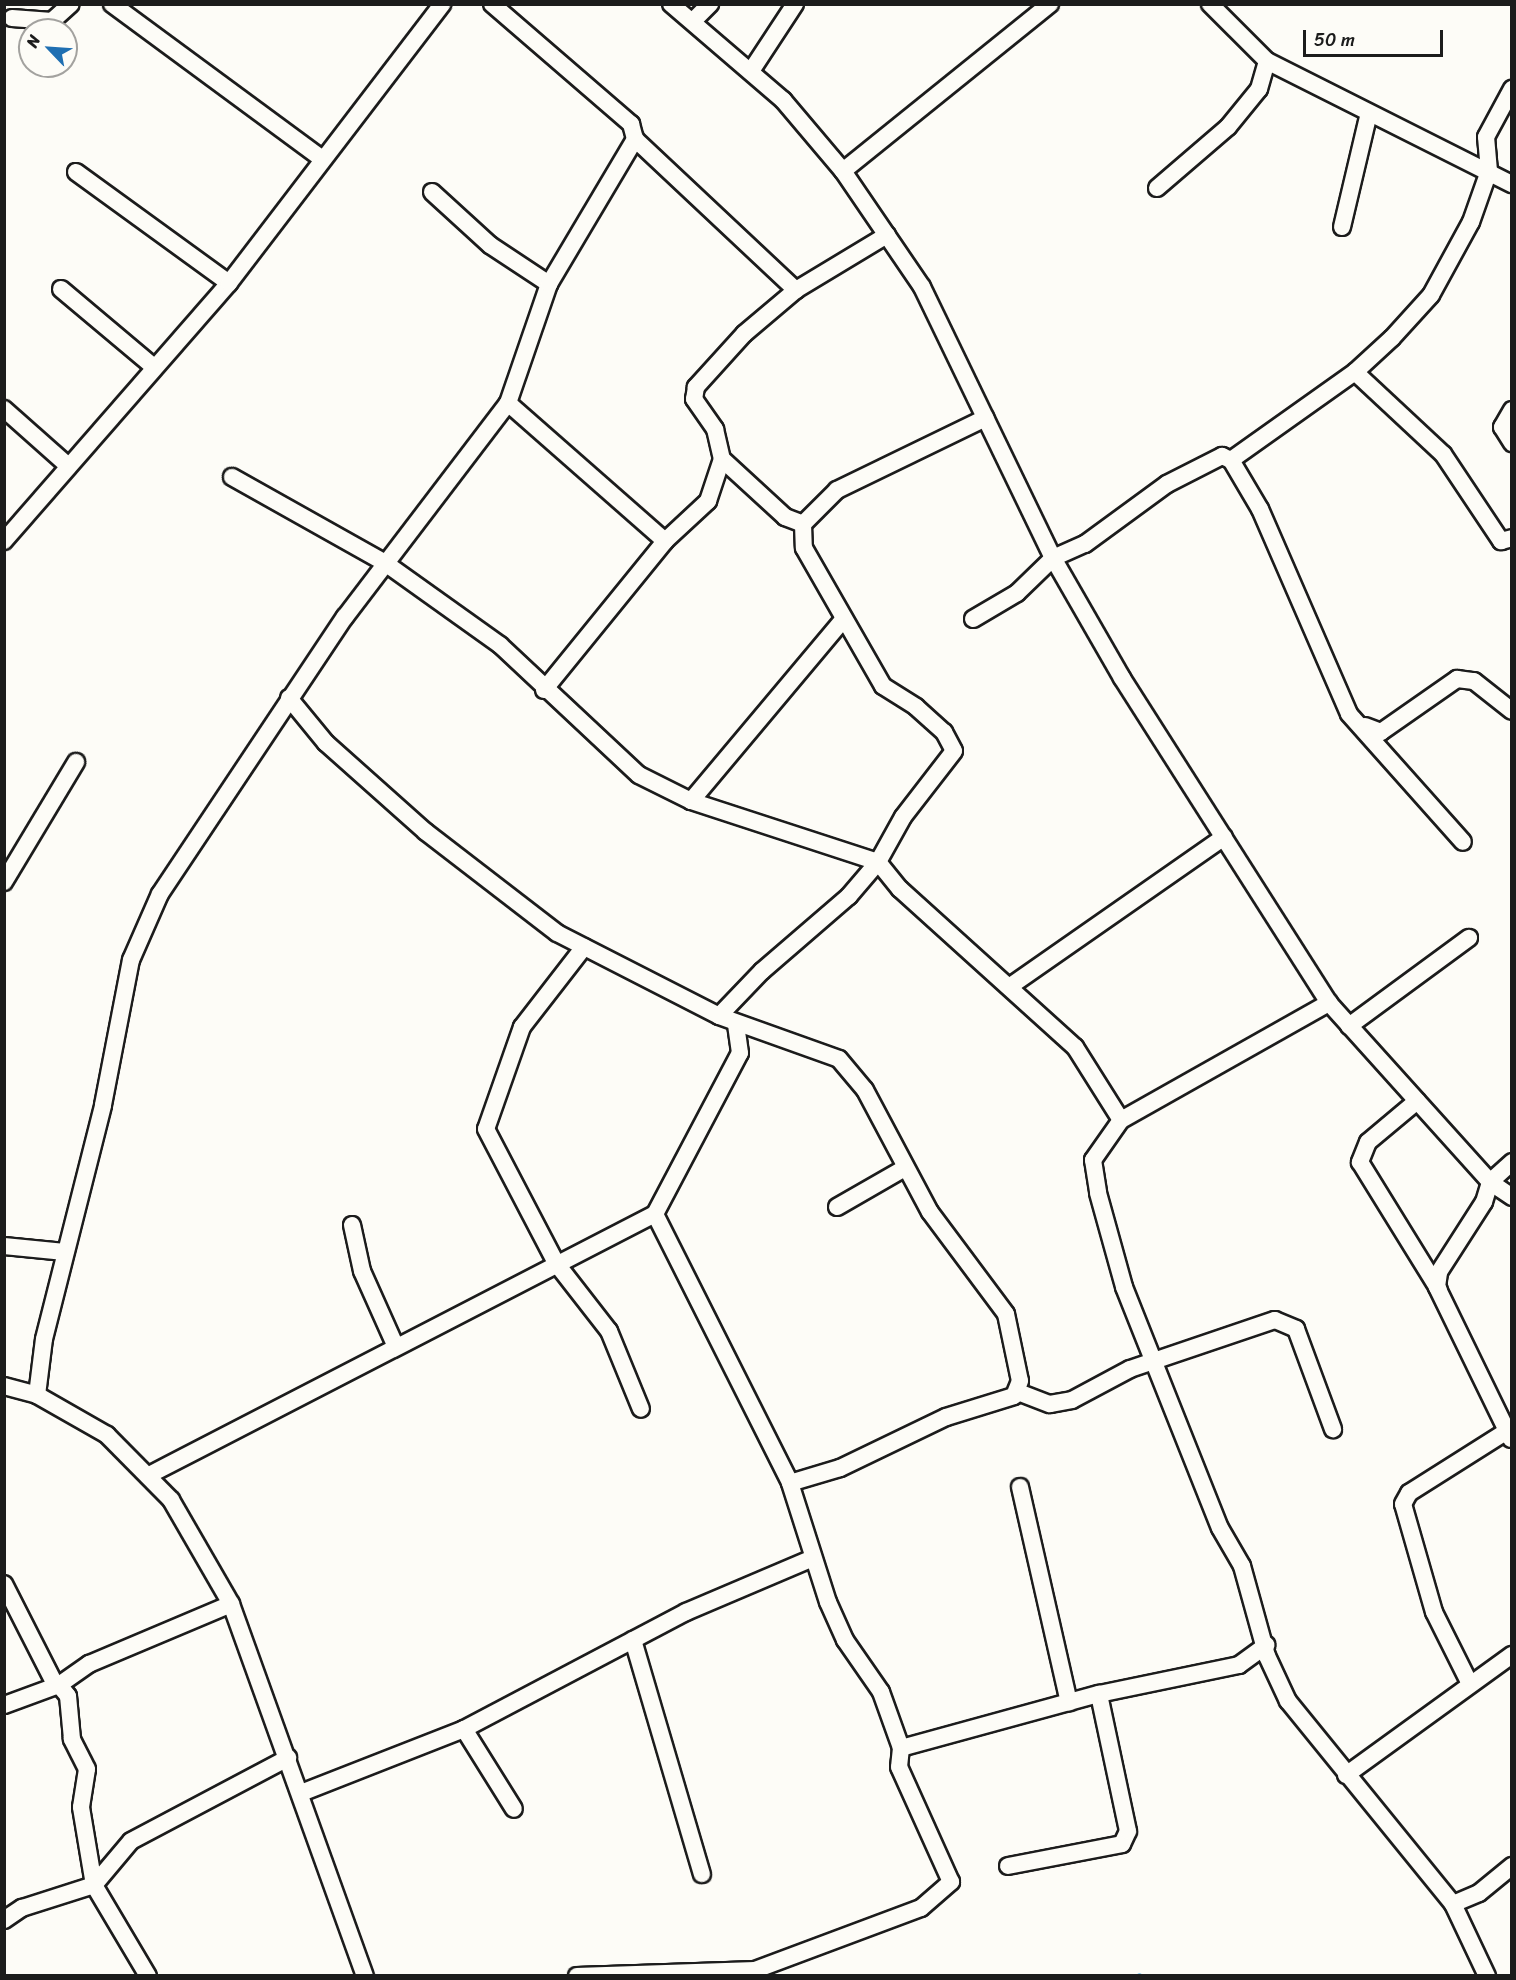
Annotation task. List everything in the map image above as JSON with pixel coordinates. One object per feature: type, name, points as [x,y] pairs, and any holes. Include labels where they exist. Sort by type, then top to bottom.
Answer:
[{"type":"street","points":[[12,18],[52,21],[71,4]]},
{"type":"street","points":[[112,4],[321,158]]},
{"type":"street","points":[[4,541],[67,465],[229,284],[321,158],[442,4]]},
{"type":"street","points":[[492,4],[631,124],[635,139],[796,291]]},
{"type":"street","points":[[670,4],[694,20],[751,72],[843,171],[922,287],[1053,558],[1329,1003],[1490,1182],[1512,1197]]},
{"type":"street","points":[[694,20],[711,4]]},
{"type":"street","points":[[751,72],[795,4]]},
{"type":"street","points":[[843,171],[1050,4]]},
{"type":"street","points":[[1210,4],[1267,61],[1512,184]]},
{"type":"street","points":[[1157,188],[1228,128],[1259,89],[1267,61]]},
{"type":"street","points":[[1231,460],[1355,372],[1431,295],[1471,222],[1489,171],[1486,137],[1512,89]]},
{"type":"street","points":[[1342,227],[1369,113]]},
{"type":"street","points":[[37,1395],[65,1251],[103,1105],[131,960],[160,894],[290,698],[384,563],[508,403],[549,284],[635,139]]},
{"type":"street","points":[[76,172],[229,284]]},
{"type":"street","points":[[432,192],[490,245],[549,284]]},
{"type":"street","points":[[544,690],[665,541],[708,501],[722,459],[715,429],[694,399],[696,387],[744,334],[796,291],[887,235]]},
{"type":"street","points":[[60,290],[154,367]]},
{"type":"street","points":[[1355,372],[1443,454],[1501,540],[1512,538]]},
{"type":"street","points":[[508,403],[665,541]]},
{"type":"street","points":[[4,409],[67,465]]},
{"type":"street","points":[[1512,410],[1502,427],[1512,443]]},
{"type":"street","points":[[719,1016],[762,971],[849,896],[878,862],[903,817],[954,751],[944,732],[916,707],[883,686],[843,620],[804,548],[803,524],[837,490],[985,418]]},
{"type":"street","points":[[973,619],[1017,593],[1053,558],[1085,544],[1167,484],[1222,456],[1231,460],[1260,509],[1349,714],[1365,726],[1463,842]]},
{"type":"street","points":[[722,459],[785,517],[803,524]]},
{"type":"street","points":[[231,477],[384,563],[500,645],[544,690],[639,775],[691,801],[878,862],[900,889],[1075,1047],[1121,1120]]},
{"type":"street","points":[[691,801],[843,620]]},
{"type":"street","points":[[1365,726],[1381,732],[1457,679],[1474,681],[1512,711]]},
{"type":"street","points":[[290,698],[326,743],[426,832],[557,933],[719,1016],[839,1059],[866,1090],[903,1169],[1006,1314],[1018,1392]]},
{"type":"street","points":[[4,882],[76,762]]},
{"type":"street","points":[[1009,987],[1224,837]]},
{"type":"street","points":[[1349,1026],[1469,938]]},
{"type":"street","points":[[584,947],[522,1027],[486,1129],[556,1263],[609,1331],[641,1409]]},
{"type":"street","points":[[1329,1003],[1121,1120],[1093,1160],[1124,1287],[1220,1528],[1242,1566],[1267,1645],[1267,1656],[1288,1701],[1453,1904],[1488,1976]]},
{"type":"street","points":[[151,1474],[556,1263],[655,1214],[740,1053],[736,1023]]},
{"type":"street","points":[[1417,1101],[1368,1142],[1359,1162],[1439,1290],[1509,1436],[1409,1493],[1403,1504],[1434,1612],[1469,1682]]},
{"type":"street","points":[[1439,1290],[1439,1272],[1484,1202],[1490,1182],[1512,1162]]},
{"type":"street","points":[[837,1207],[903,1169]]},
{"type":"street","points":[[577,1976],[755,1970],[809,1954],[943,1894],[951,1882],[899,1767],[901,1748],[881,1692],[845,1640],[811,1559],[790,1483],[655,1214]]},
{"type":"street","points":[[352,1225],[362,1271],[396,1347]]},
{"type":"street","points":[[4,1246],[65,1251]]},
{"type":"street","points":[[790,1483],[840,1468],[946,1417],[1018,1392],[1050,1404],[1072,1400],[1155,1360],[1275,1320],[1296,1329],[1333,1429]]},
{"type":"street","points":[[4,1386],[37,1395],[107,1436],[151,1474],[231,1604],[301,1793],[365,1976]]},
{"type":"street","points":[[1020,1487],[1070,1703]]},
{"type":"street","points":[[301,1793],[464,1729],[633,1640],[778,1570],[811,1559]]},
{"type":"street","points":[[4,1584],[56,1686],[4,1705]]},
{"type":"street","points":[[148,1976],[94,1885],[81,1807],[87,1769],[72,1739],[68,1696],[59,1685],[89,1664],[231,1604]]},
{"type":"street","points":[[633,1640],[702,1874]]},
{"type":"street","points":[[901,1748],[1099,1694],[1239,1665],[1267,1645]]},
{"type":"street","points":[[1346,1775],[1469,1682],[1512,1655]]},
{"type":"street","points":[[1008,1866],[1122,1844],[1128,1831],[1099,1694]]},
{"type":"street","points":[[464,1729],[514,1809]]},
{"type":"street","points":[[4,1920],[22,1908],[94,1885],[131,1841],[288,1758]]},
{"type":"street","points":[[1453,1904],[1479,1893],[1512,1866]]}]
